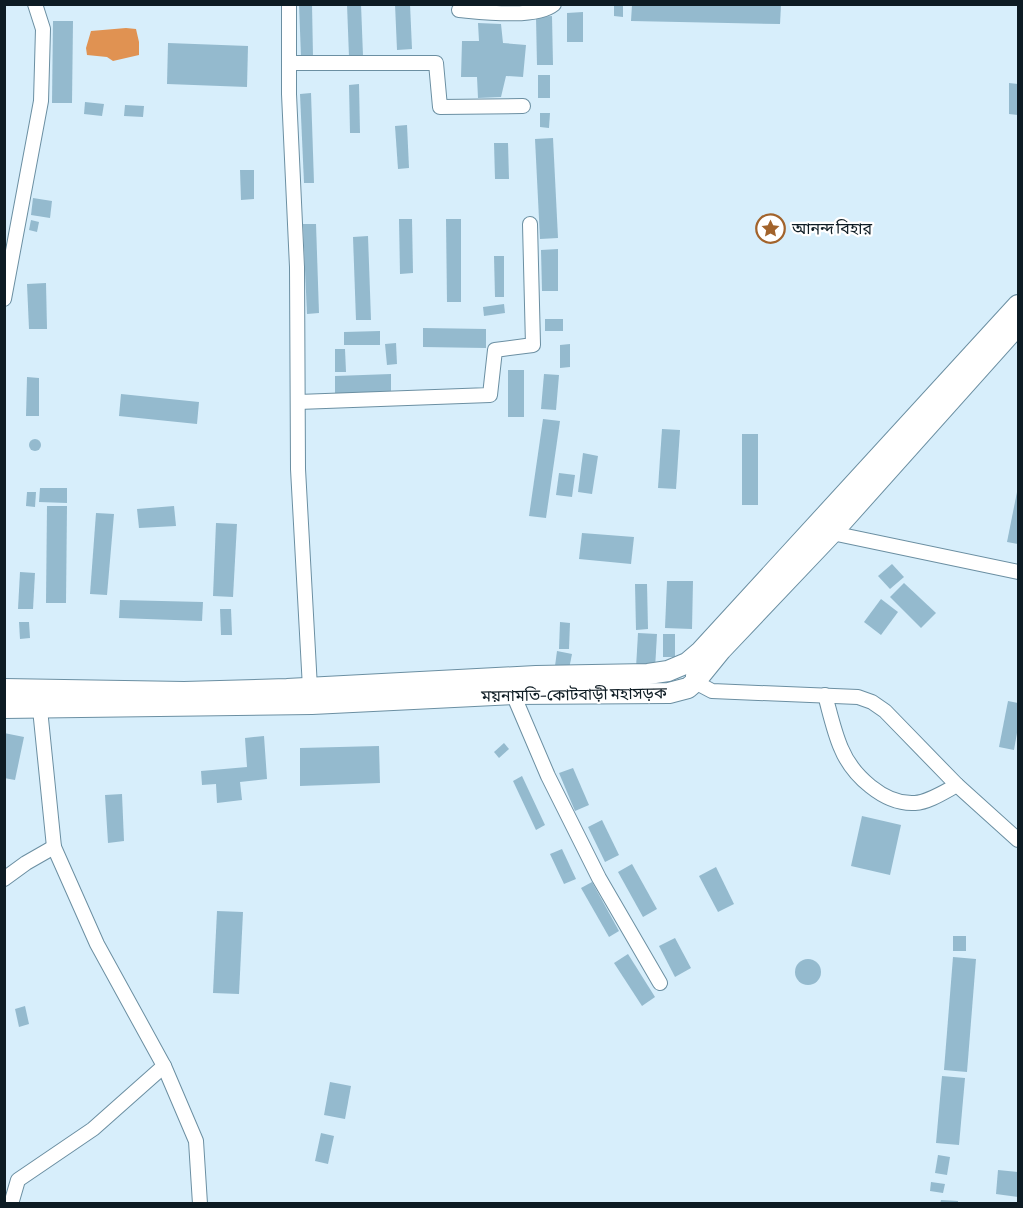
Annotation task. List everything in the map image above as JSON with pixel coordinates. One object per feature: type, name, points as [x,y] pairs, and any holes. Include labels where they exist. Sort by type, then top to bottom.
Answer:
[{"type":"main road","name":"ময়নামতি–কোটবাড়ী মহাসড়ক","points":[[4,689],[39,699],[312,704],[513,694],[669,693],[687,688],[695,682],[1018,305]]},
{"type":"main road","name":"ময়নামতি–কোটবাড়ী মহাসড়ক","points":[[4,708],[39,699],[536,676],[648,674],[668,671],[687,663],[701,651],[827,526],[1018,325]]},
{"type":"street","points":[[4,299],[41,101],[43,29],[35,4]]},
{"type":"street","points":[[288,4],[297,267],[298,469],[310,688]]},
{"type":"street","points":[[459,10],[531,13],[549,8],[554,4]]},
{"type":"street","points":[[289,63],[436,63],[440,107],[523,106]]},
{"type":"street","points":[[298,402],[490,395],[495,350],[533,345],[530,224]]},
{"type":"street","points":[[827,526],[1018,572]]},
{"type":"street","points":[[687,663],[695,682],[712,691],[858,697],[872,702],[885,711],[957,785],[1018,840]]},
{"type":"street","points":[[513,694],[548,776],[599,878],[660,983]]},
{"type":"street","points":[[825,695],[841,749],[854,770],[884,795],[903,802],[915,803],[927,800],[957,785]]},
{"type":"street","points":[[39,699],[54,847],[97,944],[164,1066],[196,1141],[200,1203]]},
{"type":"street","points":[[4,879],[54,847]]},
{"type":"street","points":[[11,1203],[18,1180],[93,1129],[164,1066]]},
{"type":"shaded area","points":[[136,29],[139,55],[113,61],[107,57],[87,55],[86,48],[91,31]]},
{"type":"building","points":[[299,4],[312,4],[313,57],[301,57]]},
{"type":"building","points":[[347,4],[361,4],[363,56],[349,57]]},
{"type":"building","points":[[395,4],[410,4],[412,49],[397,50]]},
{"type":"building","points":[[614,4],[623,4],[623,17],[614,16]]},
{"type":"building","points":[[632,5],[781,5],[780,24],[631,21]]},
{"type":"building","points":[[583,12],[583,42],[567,42],[567,13]]},
{"type":"building","points":[[552,16],[553,65],[537,65],[536,17]]},
{"type":"building","points":[[53,21],[73,21],[72,103],[52,103]]},
{"type":"building","points":[[478,23],[501,24],[503,43],[526,45],[523,77],[506,76],[501,97],[478,98],[477,77],[461,77],[462,41],[479,41]]},
{"type":"building","points":[[168,43],[248,46],[247,87],[167,84]]},
{"type":"building","points":[[538,75],[550,75],[550,98],[538,98]]},
{"type":"building","points":[[1009,83],[1018,84],[1018,115],[1009,114]]},
{"type":"building","points":[[359,84],[360,133],[350,133],[349,85]]},
{"type":"building","points":[[311,93],[314,183],[304,183],[300,94]]},
{"type":"building","points":[[85,102],[104,104],[102,116],[84,114]]},
{"type":"building","points":[[125,105],[144,106],[143,117],[124,116]]},
{"type":"building","points":[[540,113],[550,113],[549,128],[540,127]]},
{"type":"building","points":[[407,125],[409,168],[398,169],[395,126]]},
{"type":"building","points":[[553,138],[558,238],[540,239],[535,139]]},
{"type":"building","points":[[494,143],[508,143],[509,179],[495,179]]},
{"type":"building","points":[[240,170],[254,170],[254,199],[241,200]]},
{"type":"building","points":[[33,198],[52,201],[50,218],[31,215]]},
{"type":"building","points":[[399,219],[412,219],[413,273],[400,274]]},
{"type":"building","points":[[446,219],[461,219],[461,302],[447,302]]},
{"type":"building","points":[[31,220],[39,222],[37,232],[29,230]]},
{"type":"building","points":[[303,224],[316,224],[319,313],[307,314]]},
{"type":"building","points":[[368,236],[371,320],[356,320],[353,237]]},
{"type":"building","points":[[558,249],[558,291],[542,291],[541,250]]},
{"type":"building","points":[[494,256],[504,256],[504,297],[495,297]]},
{"type":"building","points":[[46,283],[47,329],[29,329],[27,284]]},
{"type":"building","points":[[504,304],[505,313],[484,316],[483,307]]},
{"type":"building","points":[[545,319],[563,319],[563,331],[545,331]]},
{"type":"building","points":[[423,328],[486,329],[486,348],[423,347]]},
{"type":"building","points":[[380,331],[380,345],[344,345],[344,332]]},
{"type":"building","points":[[396,343],[397,364],[387,365],[385,344]]},
{"type":"building","points":[[570,344],[570,367],[560,368],[560,345]]},
{"type":"building","points":[[335,349],[345,349],[346,372],[335,372]]},
{"type":"building","points":[[508,370],[524,370],[524,417],[508,417]]},
{"type":"building","points":[[391,374],[391,394],[335,396],[335,376]]},
{"type":"building","points":[[544,374],[559,375],[556,410],[541,409]]},
{"type":"building","points":[[27,377],[39,378],[39,416],[26,416]]},
{"type":"building","points":[[121,394],[199,402],[197,424],[119,416]]},
{"type":"building","points":[[543,419],[560,421],[546,518],[529,516]]},
{"type":"building","points":[[662,429],[680,430],[676,489],[658,488]]},
{"type":"building","points":[[742,434],[758,434],[758,505],[742,505]]},
{"type":"building","points":[[35,439],[41,445],[35,451],[29,445]]},
{"type":"building","points":[[583,453],[598,456],[592,494],[578,492]]},
{"type":"building","points":[[559,473],[575,475],[572,497],[556,495]]},
{"type":"building","points":[[40,488],[67,488],[67,503],[39,502]]},
{"type":"building","points":[[27,492],[36,492],[35,507],[26,506]]},
{"type":"building","points":[[1018,492],[1018,544],[1007,542]]},
{"type":"building","points":[[47,506],[67,506],[66,603],[46,603]]},
{"type":"building","points":[[174,506],[176,526],[139,528],[137,509]]},
{"type":"building","points":[[96,513],[114,514],[107,595],[90,594]]},
{"type":"building","points":[[216,523],[237,524],[233,597],[213,596]]},
{"type":"building","points":[[582,533],[634,537],[631,564],[579,559]]},
{"type":"building","points":[[892,564],[904,577],[890,589],[878,576]]},
{"type":"building","points":[[20,572],[35,573],[33,609],[18,609]]},
{"type":"building","points":[[667,581],[693,581],[692,629],[665,628]]},
{"type":"building","points":[[904,583],[936,613],[921,628],[890,597]]},
{"type":"building","points":[[635,584],[647,584],[648,629],[636,630]]},
{"type":"building","points":[[881,599],[898,612],[881,635],[864,622]]},
{"type":"building","points":[[120,600],[203,602],[202,621],[119,618]]},
{"type":"building","points":[[220,609],[231,609],[232,635],[221,635]]},
{"type":"building","points":[[19,622],[29,622],[30,638],[20,639]]},
{"type":"building","points":[[560,622],[570,623],[569,649],[559,649]]},
{"type":"building","points":[[638,633],[657,634],[655,669],[636,668]]},
{"type":"building","points":[[663,634],[675,634],[675,657],[663,657]]},
{"type":"building","points":[[557,651],[572,654],[569,669],[555,666]]},
{"type":"building","points":[[1008,701],[1018,703],[1018,727],[1014,750],[999,747]]},
{"type":"building","points":[[4,733],[24,737],[15,780],[4,778]]},
{"type":"building","points":[[264,736],[267,779],[240,782],[242,800],[217,803],[216,784],[202,785],[201,771],[247,767],[245,738]]},
{"type":"building","points":[[504,743],[509,749],[499,758],[494,752]]},
{"type":"building","points":[[379,746],[380,783],[300,786],[300,748]]},
{"type":"building","points":[[573,768],[589,805],[575,811],[559,773]]},
{"type":"building","points":[[522,776],[545,825],[536,830],[513,781]]},
{"type":"building","points":[[122,794],[124,841],[108,843],[105,795]]},
{"type":"building","points":[[862,816],[901,825],[890,875],[851,866]]},
{"type":"building","points":[[602,820],[619,855],[605,862],[588,827]]},
{"type":"building","points":[[562,849],[576,879],[564,884],[550,854]]},
{"type":"building","points":[[632,864],[657,909],[643,917],[618,872]]},
{"type":"building","points":[[716,867],[734,904],[718,912],[699,876]]},
{"type":"building","points":[[592,882],[619,931],[609,937],[581,888]]},
{"type":"building","points":[[217,911],[243,912],[239,994],[213,993]]},
{"type":"building","points":[[953,936],[966,936],[966,951],[953,951]]},
{"type":"building","points":[[675,938],[691,968],[675,977],[659,946]]},
{"type":"building","points":[[628,954],[655,997],[642,1006],[614,963]]},
{"type":"building","points":[[953,957],[976,959],[967,1072],[944,1070]]},
{"type":"building","points":[[808,959],[817,963],[821,972],[817,981],[808,985],[799,981],[795,972],[799,963]]},
{"type":"building","points":[[25,1006],[29,1024],[19,1027],[15,1009]]},
{"type":"building","points":[[942,1076],[965,1078],[959,1145],[936,1143]]},
{"type":"building","points":[[330,1082],[351,1086],[345,1119],[324,1115]]},
{"type":"building","points":[[321,1133],[334,1136],[328,1164],[315,1161]]},
{"type":"building","points":[[938,1155],[950,1157],[947,1175],[935,1173]]},
{"type":"building","points":[[998,1170],[1018,1172],[1018,1197],[996,1194]]},
{"type":"building","points":[[931,1182],[945,1184],[943,1193],[930,1191]]},
{"type":"building","points":[[941,1200],[958,1201],[958,1204],[940,1204]]},
{"type":"place","name":"আনন্দ বিহার","points":[[771,228]]}]
